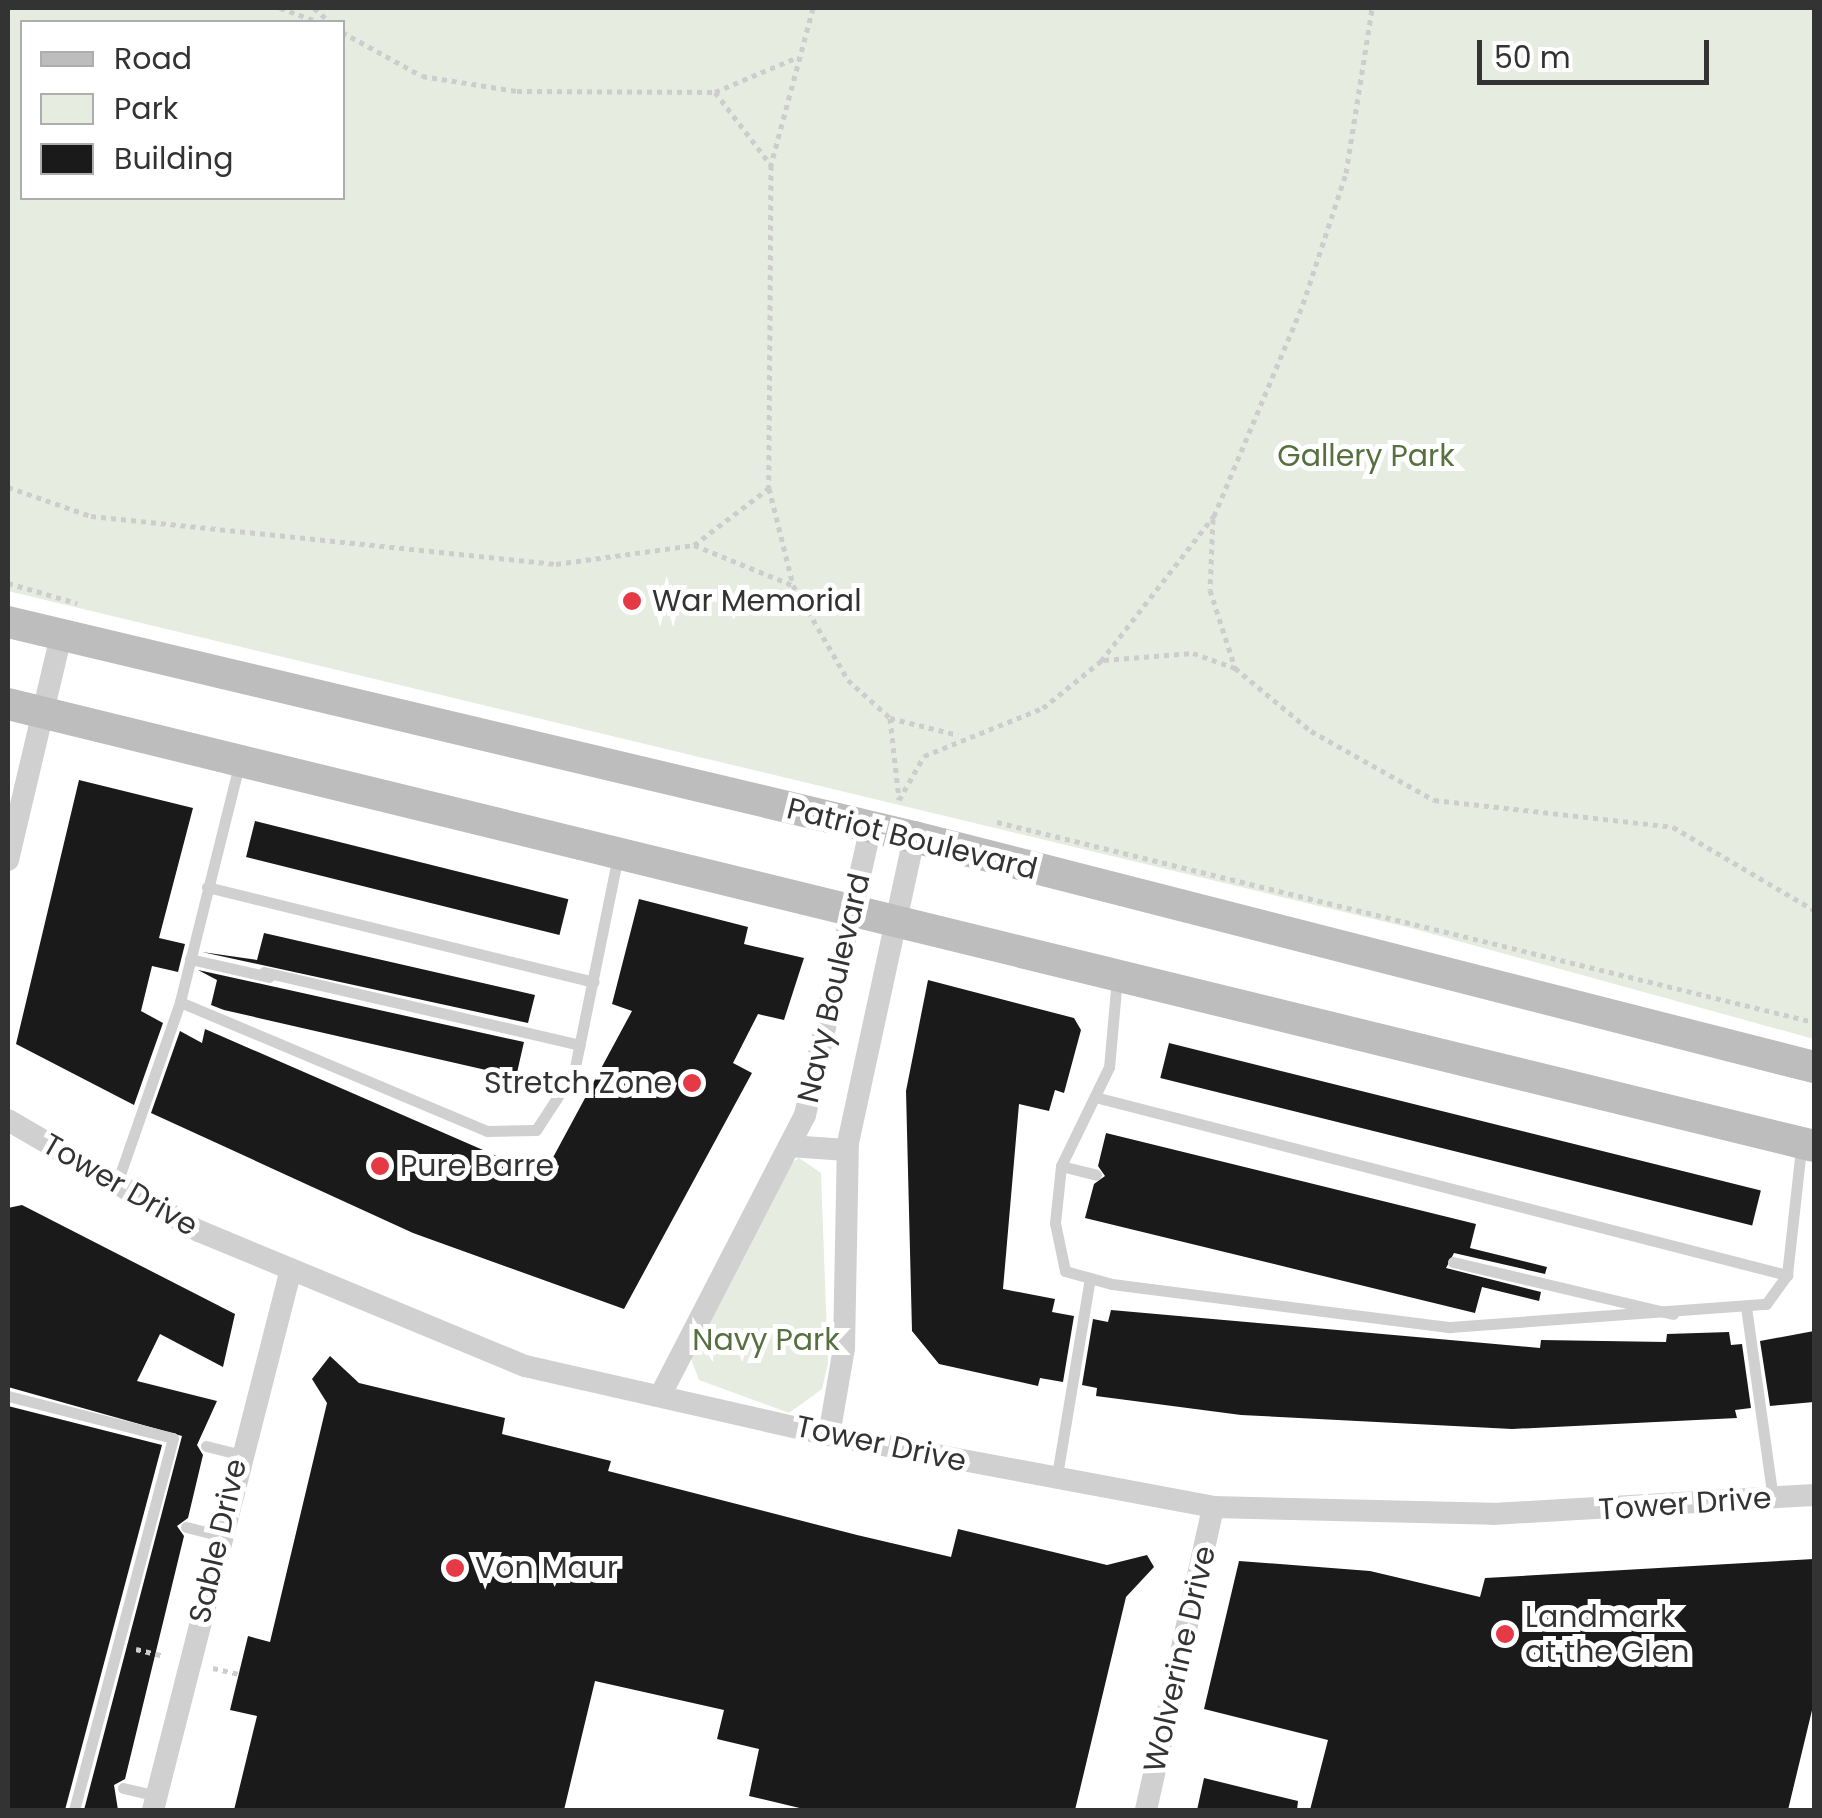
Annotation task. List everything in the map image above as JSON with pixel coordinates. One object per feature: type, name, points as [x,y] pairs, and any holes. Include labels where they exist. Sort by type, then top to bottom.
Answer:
[{"type":"main road","name":"Patriot Boulevard","points":[[8,622],[914,837],[1814,1067]]},
{"type":"main road","points":[[8,704],[853,914],[1808,1144]]},
{"type":"street","points":[[8,860],[61,635]]},
{"type":"street","name":"Navy Boulevard","points":[[661,1394],[789,1146],[853,914],[872,827]]},
{"type":"street","name":"Navy Boulevard","points":[[830,1435],[844,1348],[847,1150],[914,837]]},
{"type":"street","name":"Tower Drive","points":[[8,1120],[116,1186],[290,1273],[525,1366],[830,1435],[1056,1480],[1213,1506],[1492,1514],[1814,1494]]},
{"type":"street","name":"Navy Boulevard","points":[[789,1146],[847,1150]]},
{"type":"street","name":"Sable Drive","points":[[155,1803],[238,1454],[290,1273]]},
{"type":"street","name":"Wolverine Drive","points":[[1146,1810],[1213,1506]]},
{"type":"lane","points":[[116,1186],[180,1002],[240,761]]},
{"type":"lane","points":[[180,1002],[487,1131],[536,1130],[574,1072],[618,855]]},
{"type":"lane","points":[[207,887],[592,982]]},
{"type":"lane","points":[[190,959],[501,1032]]},
{"type":"lane","points":[[264,972],[580,1045]]},
{"type":"lane","points":[[1117,978],[1108,1066],[1061,1166],[1055,1223],[1065,1271],[1090,1278],[1223,1304],[1450,1326],[1687,1317],[1766,1304],[1787,1275],[1808,1144]]},
{"type":"lane","points":[[1095,1098],[1787,1275]]},
{"type":"lane","points":[[1061,1166],[1096,1175]]},
{"type":"lane","points":[[1454,1262],[1687,1317]]},
{"type":"lane","points":[[1056,1480],[1090,1278]]},
{"type":"lane","points":[[1746,1307],[1773,1498]]},
{"type":"lane","points":[[8,1396],[174,1438],[74,1810]]},
{"type":"lane","points":[[206,1446],[238,1454]]},
{"type":"lane","points":[[186,1527],[219,1535]]},
{"type":"lane","points":[[123,1788],[155,1803]]},
{"type":"path","points":[[280,8],[314,20]]},
{"type":"path","points":[[813,8],[771,165],[769,488],[794,586],[848,680],[890,718],[958,736],[990,735],[1043,708],[1101,661],[1214,516],[1304,304],[1346,172],[1372,8]]},
{"type":"path","points":[[345,34],[422,76],[470,86],[715,92],[800,56]]},
{"type":"path","points":[[715,92],[771,165]]},
{"type":"path","points":[[8,487],[91,516],[556,564],[694,546],[794,586]]},
{"type":"path","points":[[694,546],[769,488]]},
{"type":"path","points":[[1214,516],[1210,590],[1235,668]]},
{"type":"path","points":[[1101,661],[1193,654],[1235,668],[1311,731],[1434,800],[1673,828],[1814,910]]},
{"type":"path","points":[[890,718],[899,800],[924,756],[958,736]]},
{"type":"green space","name":"Gallery Park","points":[[8,8],[1814,8],[1814,1039],[1411,928],[8,591]]},
{"type":"green space","name":"Navy Park","points":[[799,1158],[821,1173],[828,1364],[822,1389],[789,1413],[699,1380],[690,1356],[786,1166]]},
{"type":"building","points":[[79,780],[193,808],[159,938],[185,944],[178,972],[152,966],[141,1011],[163,1023],[134,1105],[16,1044]]},
{"type":"building","points":[[255,821],[568,899],[559,935],[246,857]]},
{"type":"building","points":[[639,899],[748,927],[744,944],[804,958],[784,1020],[758,1014],[733,1063],[752,1073],[624,1309],[413,1233],[151,1113],[180,1031],[202,1043],[205,1029],[543,1176],[632,1011],[612,1004]]},
{"type":"building","points":[[264,933],[535,995],[528,1023],[202,952],[257,960]]},
{"type":"building","points":[[198,970],[524,1042],[516,1077],[224,1010],[211,1005],[217,980]]},
{"type":"building","points":[[928,980],[1074,1018],[1081,1030],[1064,1093],[1055,1090],[1049,1111],[1019,1104],[1003,1289],[1055,1299],[1052,1312],[1074,1316],[1063,1382],[1040,1378],[1038,1386],[939,1364],[912,1331],[906,1091]]},
{"type":"building","points":[[1169,1043],[1761,1191],[1752,1226],[1160,1078]]},
{"type":"building","points":[[1106,1133],[1476,1224],[1470,1248],[1547,1267],[1545,1274],[1454,1253],[1446,1268],[1541,1292],[1539,1301],[1482,1287],[1475,1313],[1085,1218],[1094,1184],[1105,1176],[1098,1166]]},
{"type":"building","points":[[22,1205],[235,1314],[223,1367],[160,1334],[137,1381],[217,1401],[197,1445],[203,1455],[188,1518],[177,1526],[184,1536],[125,1779],[114,1785],[118,1810],[84,1810],[182,1436],[8,1387],[8,1208]]},
{"type":"building","points":[[1111,1310],[1540,1348],[1541,1340],[1666,1342],[1667,1334],[1729,1332],[1731,1345],[1742,1344],[1751,1408],[1735,1410],[1737,1418],[1512,1429],[1241,1415],[1096,1396],[1097,1388],[1082,1385],[1093,1319],[1108,1322]]},
{"type":"building","points":[[1814,1331],[1814,1402],[1770,1406],[1760,1341]]},
{"type":"building","points":[[330,1356],[359,1383],[505,1418],[502,1434],[611,1461],[608,1471],[857,1535],[951,1557],[958,1529],[1107,1565],[1147,1555],[1154,1567],[1126,1597],[1075,1810],[808,1810],[749,1796],[759,1749],[717,1739],[724,1710],[595,1681],[564,1810],[234,1810],[257,1716],[230,1710],[248,1636],[270,1642],[327,1403],[312,1379]]},
{"type":"building","points":[[8,1406],[162,1445],[65,1810],[8,1810]]},
{"type":"building","points":[[1814,1559],[1814,1702],[1788,1810],[1310,1810],[1328,1740],[1204,1709],[1239,1561],[1370,1571],[1480,1597],[1485,1578]]},
{"type":"building","points":[[1204,1778],[1298,1801],[1297,1810],[1197,1810]]},
{"type":"place","name":"War Memorial","points":[[632,601]]},
{"type":"place","name":"Stretch Zone","points":[[692,1083]]},
{"type":"place","name":"Pure Barre","points":[[380,1166]]},
{"type":"place","name":"Von Maur","points":[[455,1568]]},
{"type":"place","name":"Landmark at the Glen","points":[[1505,1634]]}]
